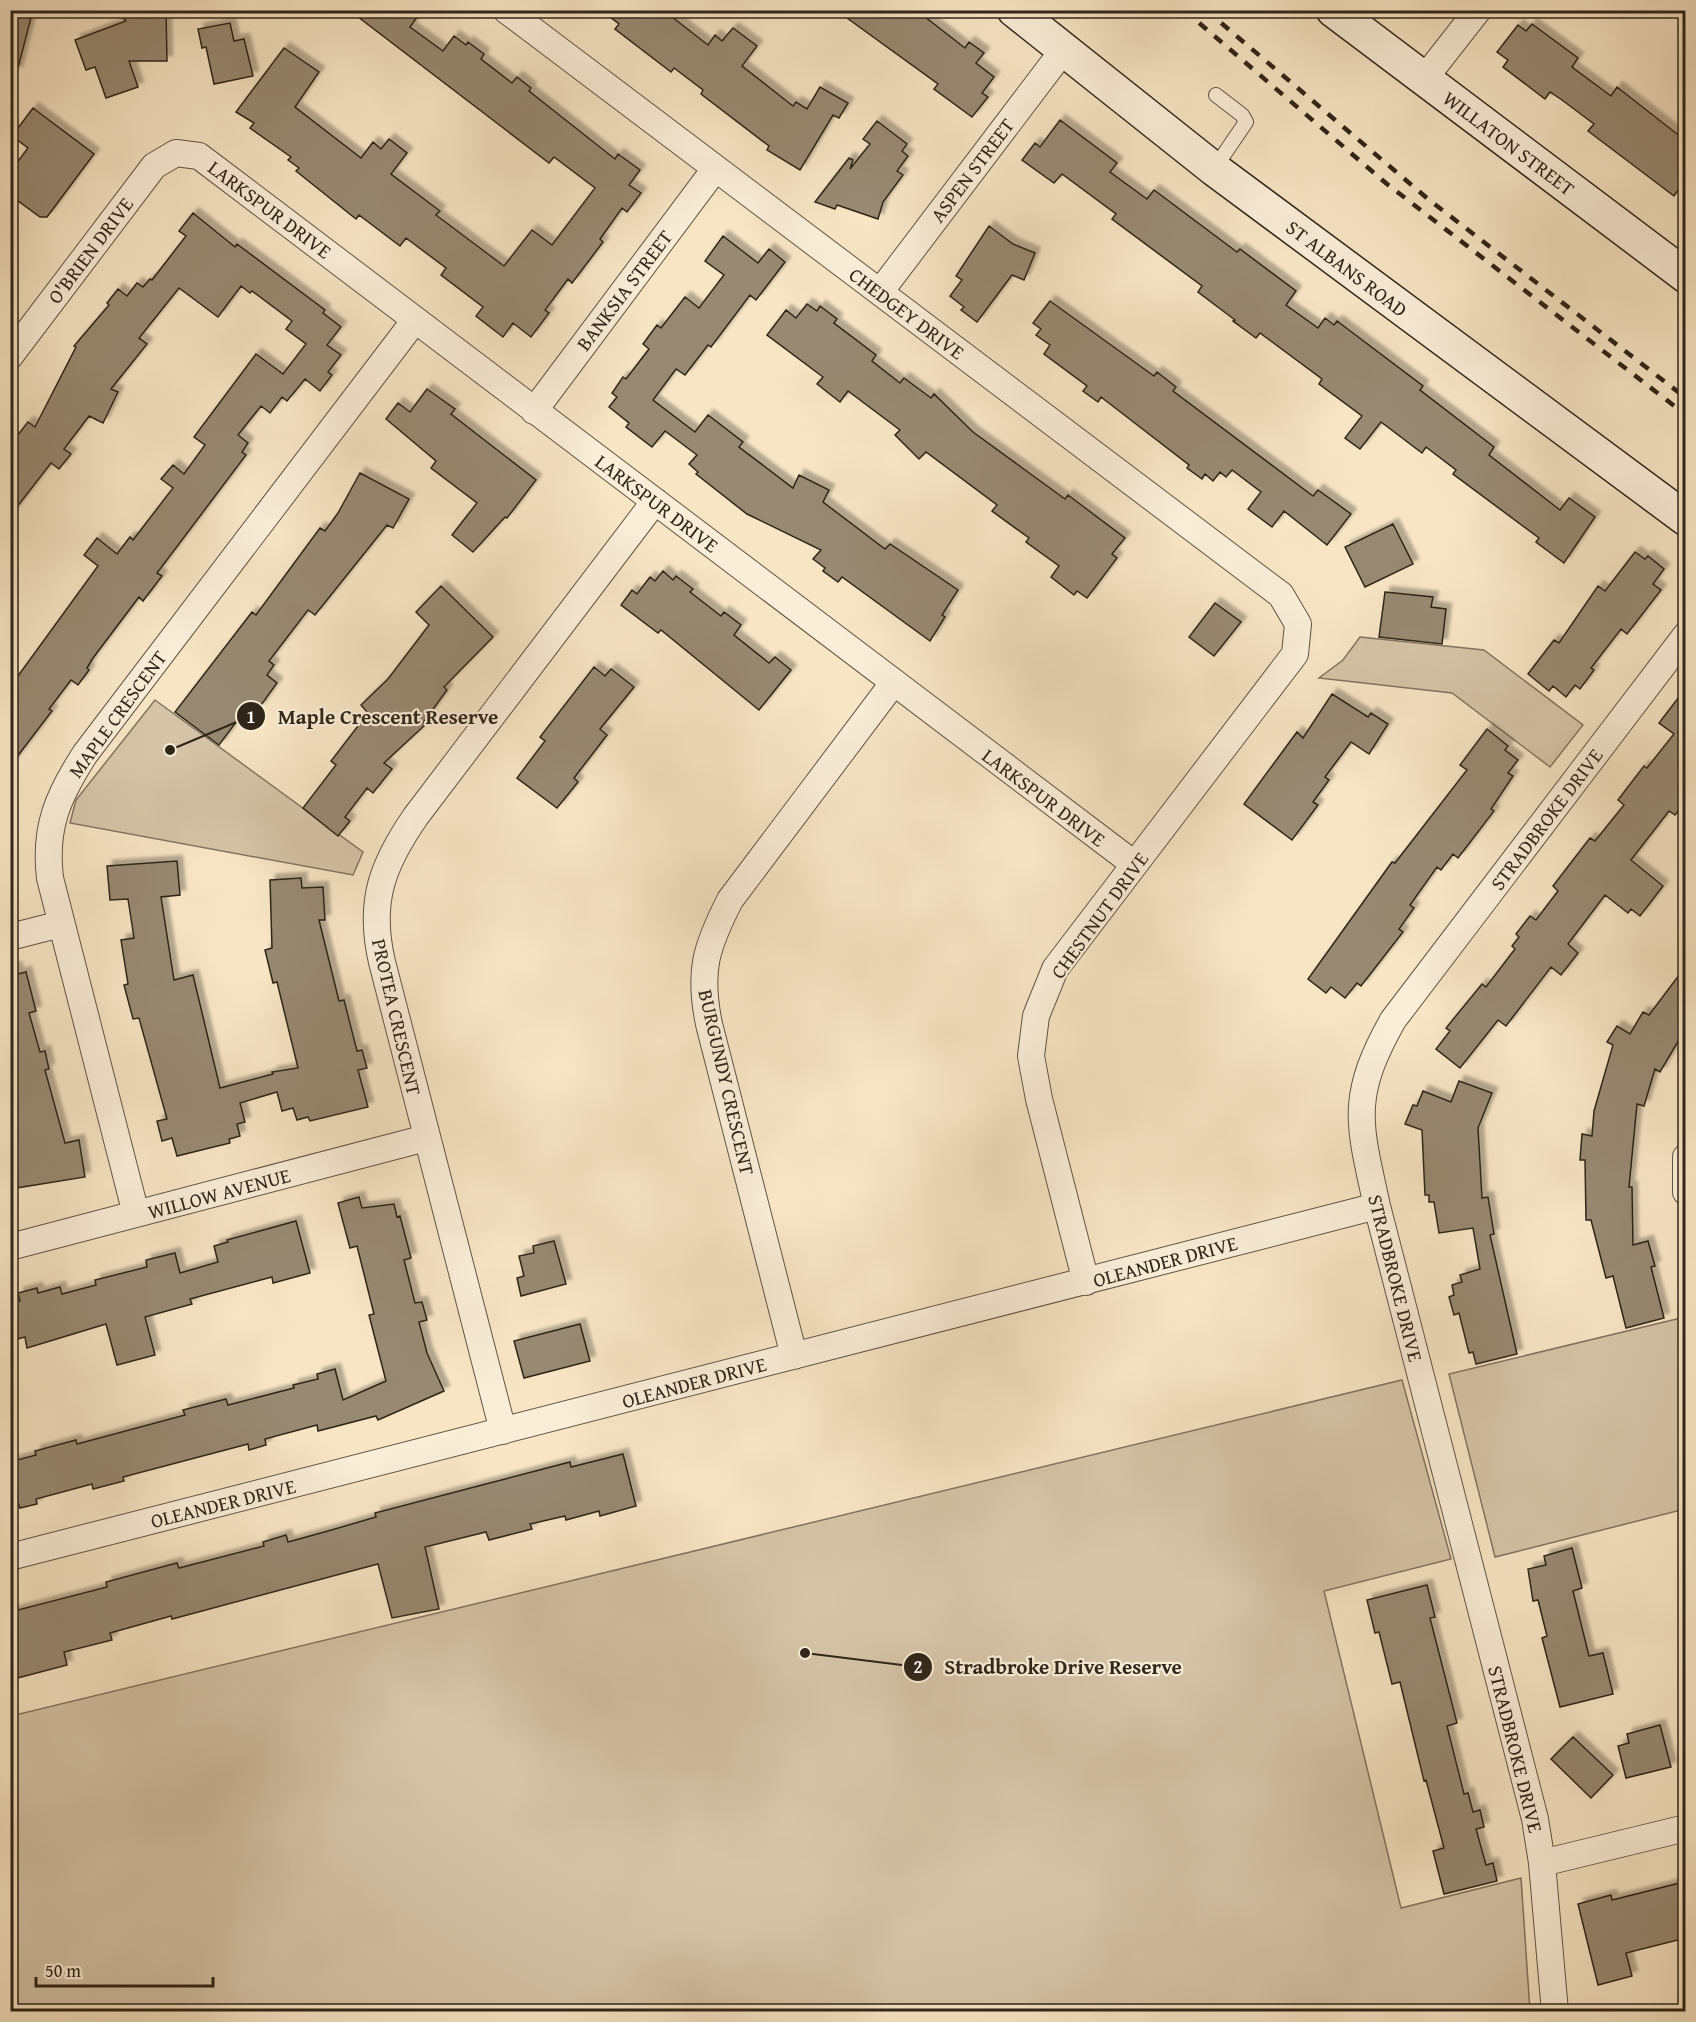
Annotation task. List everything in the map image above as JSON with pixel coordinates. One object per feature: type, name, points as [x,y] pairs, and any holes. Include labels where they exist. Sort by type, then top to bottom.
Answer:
[{"type":"main road","name":"ST ALBANS ROAD","points":[[1014,10],[1065,48],[1214,169],[1686,519]]},
{"type":"main road","name":"WILLATON STREET","points":[[1333,10],[1686,276]]},
{"type":"street","name":"CHEDGEY DRIVE","points":[[506,10],[1281,595],[1298,624]]},
{"type":"street","points":[[1425,79],[1478,10]]},
{"type":"street","name":"ASPEN STREET","points":[[880,292],[1065,48]]},
{"type":"street","name":"LARKSPUR DRIVE","points":[[176,153],[199,156],[1134,864]]},
{"type":"street","name":"O'BRIEN DRIVE","points":[[14,343],[153,166],[176,153]]},
{"type":"street","name":"BANKSIA STREET","points":[[534,411],[715,169]]},
{"type":"street","name":"MAPLE CRESCENT","points":[[136,1214],[61,924],[48,857],[55,807],[66,783],[92,744],[414,320]]},
{"type":"street","name":"PROTEA CRESCENT","points":[[503,1431],[377,943],[376,909],[383,874],[395,846],[655,501]]},
{"type":"street","name":"CHESTNUT DRIVE","points":[[1086,1282],[1038,1099],[1031,1056],[1036,1016],[1055,969],[1295,654],[1298,624]]},
{"type":"street","name":"STRADBROKE DRIVE","points":[[1555,2012],[1542,1863],[1527,1783],[1377,1206],[1361,1131],[1363,1087],[1375,1053],[1394,1020],[1686,635]]},
{"type":"street","name":"BURGUNDY CRESCENT","points":[[794,1356],[709,1024],[703,977],[713,937],[730,900],[894,682]]},
{"type":"street","points":[[10,937],[61,924]]},
{"type":"street","name":"WILLOW AVENUE","points":[[10,1246],[426,1138]]},
{"type":"street","points":[[1686,1157],[1686,1192]]},
{"type":"street","name":"OLEANDER DRIVE","points":[[10,1557],[1377,1206]]},
{"type":"street","points":[[1542,1863],[1595,1852],[1686,1828]]},
{"type":"lane","points":[[1214,169],[1246,122],[1242,115],[1216,95]]},
{"type":"shaded area","points":[[1360,637],[1484,650],[1583,725],[1550,767],[1452,693],[1319,678],[1343,660]]},
{"type":"shaded area","points":[[155,700],[363,852],[353,875],[70,823],[76,800]]},
{"type":"shaded area","points":[[1685,1317],[1685,1509],[1495,1557],[1449,1374]]},
{"type":"shaded area","points":[[1402,1380],[1451,1559],[1324,1591],[1401,1908],[1521,1878],[1530,2011],[11,2011],[11,1716]]},
{"type":"building","points":[[10,10],[33,10],[17,72],[10,71]]},
{"type":"building","points":[[115,10],[166,10],[167,61],[129,61],[138,87],[106,98],[95,67],[86,70],[75,40],[126,21]]},
{"type":"building","points":[[349,10],[422,10],[410,27],[443,51],[454,36],[466,45],[468,42],[484,54],[481,59],[512,83],[517,77],[531,88],[529,91],[615,159],[618,154],[640,170],[629,185],[641,193],[627,212],[622,208],[600,239],[603,242],[572,283],[568,279],[545,310],[549,313],[531,337],[513,323],[503,337],[476,316],[483,307],[441,275],[446,268],[406,238],[400,246],[359,215],[356,219],[296,171],[299,168],[288,160],[291,157],[250,128],[254,123],[236,112],[284,48],[319,72],[295,107],[361,158],[373,142],[381,149],[389,139],[407,153],[391,174],[440,211],[436,215],[504,266],[532,230],[552,245],[595,188],[554,157],[549,163]]},
{"type":"building","points":[[601,10],[663,10],[708,45],[715,35],[722,41],[733,28],[757,46],[742,66],[793,106],[796,102],[807,109],[820,87],[848,103],[839,118],[833,115],[800,170],[767,150],[769,146],[701,94],[703,90],[674,68],[671,72],[615,29],[619,24]]},
{"type":"building","points":[[836,10],[916,10],[965,48],[969,42],[984,53],[976,63],[994,77],[982,93],[988,97],[972,117],[934,89],[938,84]]},
{"type":"building","points":[[230,23],[234,41],[244,39],[253,76],[214,84],[206,47],[202,48],[198,29]]},
{"type":"building","points":[[1532,24],[1578,58],[1572,67],[1611,96],[1617,87],[1686,141],[1686,196],[1678,190],[1674,196],[1588,131],[1594,124],[1562,100],[1550,92],[1545,99],[1503,67],[1508,60],[1497,52],[1518,25],[1526,31]]},
{"type":"building","points":[[33,108],[94,154],[47,217],[40,217],[10,195],[10,172],[28,148],[12,136]]},
{"type":"building","points":[[1060,120],[1117,163],[1110,172],[1147,199],[1154,190],[1237,252],[1240,249],[1296,291],[1286,305],[1318,328],[1325,318],[1334,325],[1337,321],[1423,386],[1420,390],[1494,447],[1489,455],[1560,510],[1569,498],[1595,517],[1564,563],[1536,542],[1539,538],[1453,474],[1456,470],[1426,447],[1422,453],[1381,422],[1360,449],[1345,438],[1362,416],[1319,384],[1322,379],[1260,333],[1256,338],[1233,321],[1235,320],[1198,292],[1202,286],[1112,219],[1116,214],[1062,174],[1054,183],[1022,160],[1035,143],[1040,147]]},
{"type":"building","points":[[877,121],[907,144],[902,151],[908,156],[897,171],[903,175],[883,202],[878,219],[837,205],[835,209],[815,202],[849,158],[853,160],[850,169],[870,144],[863,139]]},
{"type":"building","points":[[193,213],[235,247],[237,244],[325,310],[323,313],[341,327],[327,345],[341,355],[328,372],[332,375],[320,391],[305,379],[287,401],[282,397],[270,413],[261,406],[238,435],[248,443],[242,452],[246,455],[157,573],[162,576],[143,601],[139,597],[93,658],[87,668],[89,670],[78,685],[71,680],[49,709],[52,711],[10,766],[10,687],[98,566],[84,555],[97,538],[117,554],[130,537],[133,540],[173,488],[161,479],[173,465],[184,474],[205,445],[194,437],[256,354],[283,374],[306,344],[286,329],[292,321],[252,291],[250,293],[241,286],[218,317],[179,288],[139,338],[147,344],[111,389],[118,392],[103,423],[89,416],[64,449],[71,454],[59,469],[51,463],[10,516],[10,445],[28,422],[35,427],[76,347],[74,346],[109,305],[107,303],[118,289],[127,296],[137,283],[143,287],[150,279],[152,280],[186,236],[179,231]]},
{"type":"building","points":[[989,226],[1013,244],[1035,253],[1024,280],[1012,275],[977,322],[961,310],[964,307],[950,296],[962,280],[956,276]]},
{"type":"building","points":[[723,236],[758,263],[769,249],[785,262],[756,300],[750,295],[711,347],[708,345],[685,375],[676,369],[653,400],[695,432],[708,415],[743,442],[739,447],[793,488],[799,475],[829,490],[823,502],[885,549],[890,544],[958,590],[942,615],[945,617],[930,641],[842,577],[838,582],[823,571],[825,568],[813,559],[821,550],[747,514],[696,474],[698,472],[689,464],[697,455],[665,431],[652,447],[626,427],[629,423],[609,407],[617,397],[612,393],[623,377],[626,379],[649,349],[643,344],[657,325],[661,328],[685,297],[699,308],[724,275],[705,261]]},
{"type":"building","points":[[1050,301],[1154,376],[1157,372],[1176,387],[1173,391],[1313,496],[1318,490],[1351,514],[1327,545],[1284,511],[1272,527],[1248,509],[1261,492],[1232,470],[1226,477],[1220,472],[1213,481],[1205,474],[1202,479],[1187,468],[1189,465],[1101,397],[1098,402],[1083,391],[1087,386],[1044,354],[1050,345],[1036,335],[1041,329],[1033,323]]},
{"type":"building","points":[[807,304],[817,311],[820,306],[837,319],[834,323],[876,355],[872,361],[900,383],[904,378],[931,398],[934,394],[973,432],[1065,499],[1068,495],[1125,538],[1112,554],[1117,558],[1087,598],[1077,591],[1074,595],[1051,577],[1059,566],[1026,542],[1029,538],[992,511],[997,505],[926,452],[919,459],[895,435],[900,430],[848,391],[840,402],[817,384],[823,377],[767,335],[786,310],[796,318]]},
{"type":"building","points":[[427,389],[455,409],[451,414],[536,480],[507,518],[505,517],[473,552],[452,535],[477,503],[431,468],[436,461],[386,419],[398,403],[410,412]]},
{"type":"building","points":[[360,473],[409,499],[393,528],[387,525],[315,615],[308,610],[269,661],[274,665],[267,675],[277,683],[259,708],[251,702],[219,745],[175,712],[252,612],[256,615],[320,528],[325,531],[338,513]]},
{"type":"building","points":[[1393,524],[1413,564],[1365,587],[1345,547]]},
{"type":"building","points":[[1635,552],[1645,559],[1648,556],[1664,569],[1653,584],[1661,590],[1627,634],[1621,629],[1591,668],[1594,670],[1580,689],[1575,685],[1566,697],[1553,686],[1549,691],[1528,674],[1554,640],[1559,643],[1598,586],[1605,591]]},
{"type":"building","points":[[663,571],[673,580],[676,576],[693,589],[690,592],[721,616],[724,612],[741,625],[734,635],[769,663],[775,657],[791,670],[759,710],[661,630],[658,633],[621,605],[632,590],[637,594],[650,577],[655,581]]},
{"type":"building","points":[[441,586],[493,637],[444,687],[447,690],[423,723],[425,725],[384,763],[392,769],[373,793],[367,788],[345,817],[350,821],[338,836],[303,808],[336,765],[331,761],[368,713],[361,705],[388,679],[429,625],[416,612]]},
{"type":"building","points":[[1385,592],[1433,597],[1431,607],[1446,609],[1442,644],[1379,637]]},
{"type":"building","points":[[1215,603],[1241,622],[1214,656],[1189,637]]},
{"type":"building","points":[[594,667],[605,676],[611,669],[634,687],[600,729],[607,735],[574,778],[578,782],[557,808],[517,778],[545,741],[540,737]]},
{"type":"building","points":[[1686,688],[1686,801],[1675,815],[1669,811],[1631,860],[1663,886],[1640,916],[1631,909],[1628,913],[1605,895],[1568,944],[1578,953],[1561,975],[1551,967],[1506,1026],[1498,1020],[1460,1068],[1436,1049],[1450,1031],[1446,1028],[1482,984],[1486,987],[1515,949],[1512,946],[1519,937],[1516,934],[1530,916],[1536,920],[1558,891],[1553,886],[1590,838],[1595,841],[1624,805],[1618,800],[1644,766],[1647,768],[1674,734],[1659,723]]},
{"type":"building","points":[[1332,694],[1368,717],[1371,713],[1388,724],[1369,754],[1351,742],[1325,777],[1329,780],[1313,802],[1318,805],[1292,840],[1244,804],[1297,732],[1303,738]]},
{"type":"building","points":[[1487,729],[1508,746],[1505,750],[1518,760],[1508,773],[1513,776],[1491,809],[1494,811],[1458,858],[1453,854],[1441,870],[1437,867],[1410,905],[1414,908],[1399,929],[1403,932],[1361,986],[1357,983],[1345,998],[1331,987],[1326,993],[1308,979],[1392,862],[1395,863],[1467,770],[1460,765]]},
{"type":"building","points":[[177,861],[180,895],[161,897],[174,980],[193,975],[220,1088],[273,1074],[272,1072],[298,1068],[277,982],[273,983],[265,950],[272,948],[270,880],[301,878],[302,888],[323,887],[325,920],[319,920],[339,1001],[344,1000],[357,1051],[362,1050],[367,1068],[358,1070],[368,1107],[310,1121],[308,1117],[297,1120],[293,1108],[282,1111],[277,1092],[240,1103],[245,1122],[237,1124],[240,1136],[229,1139],[230,1143],[177,1156],[172,1138],[162,1141],[157,1121],[167,1119],[139,1018],[133,1019],[124,985],[128,984],[121,940],[134,938],[128,899],[110,900],[107,866]]},
{"type":"building","points":[[1686,966],[1686,1028],[1660,1072],[1655,1069],[1644,1106],[1637,1104],[1629,1187],[1632,1187],[1633,1245],[1648,1241],[1655,1266],[1651,1267],[1664,1318],[1626,1328],[1613,1276],[1606,1278],[1591,1220],[1586,1220],[1585,1160],[1580,1160],[1582,1134],[1592,1136],[1594,1111],[1613,1045],[1607,1042],[1617,1026],[1630,1034],[1643,1012],[1649,1015]]},
{"type":"building","points":[[16,967],[18,974],[26,972],[36,1011],[29,1013],[40,1052],[45,1051],[49,1069],[45,1070],[65,1143],[79,1140],[85,1177],[10,1189],[10,968]]},
{"type":"building","points":[[1459,1081],[1492,1093],[1478,1128],[1482,1198],[1488,1197],[1494,1234],[1490,1235],[1517,1354],[1476,1364],[1473,1352],[1469,1353],[1459,1313],[1454,1315],[1449,1297],[1454,1295],[1452,1285],[1462,1282],[1460,1275],[1480,1269],[1473,1228],[1439,1233],[1434,1202],[1429,1202],[1429,1195],[1425,1195],[1422,1130],[1405,1124],[1413,1105],[1417,1106],[1423,1091],[1451,1102]]},
{"type":"building","points":[[359,1197],[362,1208],[394,1204],[397,1217],[400,1216],[411,1258],[404,1260],[415,1303],[422,1302],[427,1320],[419,1322],[427,1353],[444,1391],[378,1420],[376,1416],[318,1431],[317,1425],[265,1439],[266,1445],[249,1450],[248,1444],[123,1477],[124,1481],[93,1489],[92,1484],[36,1499],[37,1504],[20,1508],[18,1503],[10,1505],[10,1462],[36,1455],[35,1451],[76,1440],[77,1444],[185,1415],[183,1410],[226,1399],[228,1405],[294,1388],[293,1385],[318,1379],[317,1374],[335,1369],[343,1400],[386,1381],[369,1315],[374,1314],[357,1246],[350,1248],[338,1203]]},
{"type":"building","points":[[296,1221],[310,1273],[273,1283],[272,1277],[190,1299],[192,1304],[145,1317],[155,1355],[117,1365],[106,1324],[27,1348],[25,1337],[10,1341],[10,1303],[20,1301],[18,1293],[37,1288],[38,1293],[60,1287],[62,1294],[96,1285],[95,1280],[147,1267],[146,1260],[175,1253],[180,1273],[218,1262],[214,1246],[228,1242],[227,1240]]},
{"type":"building","points":[[554,1241],[566,1284],[521,1296],[517,1278],[524,1276],[519,1256],[534,1253],[533,1246]]},
{"type":"building","points":[[580,1324],[590,1361],[524,1378],[514,1341]]},
{"type":"building","points":[[623,1454],[636,1506],[600,1516],[599,1511],[566,1520],[565,1516],[530,1524],[532,1529],[489,1540],[486,1532],[425,1547],[439,1609],[392,1618],[378,1564],[172,1619],[171,1616],[110,1633],[112,1640],[64,1652],[67,1665],[10,1680],[10,1612],[107,1587],[106,1582],[177,1563],[179,1568],[264,1546],[263,1542],[286,1535],[288,1542],[376,1517],[375,1513],[570,1462],[571,1467]]},
{"type":"building","points":[[1572,1548],[1582,1588],[1573,1591],[1589,1656],[1603,1653],[1613,1694],[1560,1707],[1542,1638],[1547,1636],[1538,1600],[1533,1601],[1528,1569],[1546,1565],[1544,1556]]},
{"type":"building","points":[[1427,1585],[1435,1617],[1430,1618],[1457,1723],[1447,1726],[1464,1794],[1468,1793],[1473,1812],[1480,1810],[1484,1827],[1476,1829],[1486,1865],[1493,1863],[1497,1881],[1444,1894],[1433,1851],[1444,1848],[1426,1780],[1424,1781],[1400,1682],[1392,1684],[1379,1632],[1375,1633],[1367,1600]]},
{"type":"building","points":[[1660,1725],[1671,1767],[1626,1778],[1618,1746],[1629,1743],[1627,1734]]},
{"type":"building","points":[[1573,1737],[1613,1775],[1591,1798],[1551,1759]]},
{"type":"building","points":[[1680,1883],[1686,1906],[1686,1938],[1626,1953],[1632,1976],[1598,1985],[1578,1904],[1611,1895],[1612,1900]]},
{"type":"waterway","points":[[1657,2012],[1686,2006]]},
{"type":"railway","points":[[1184,10],[1387,184],[1686,415]]},
{"type":"railway","points":[[1206,10],[1428,199],[1686,398]]},
{"type":"place","name":"Maple Crescent Reserve","points":[[170,750]]},
{"type":"place","name":"Stradbroke Drive Reserve","points":[[805,1653]]}]
